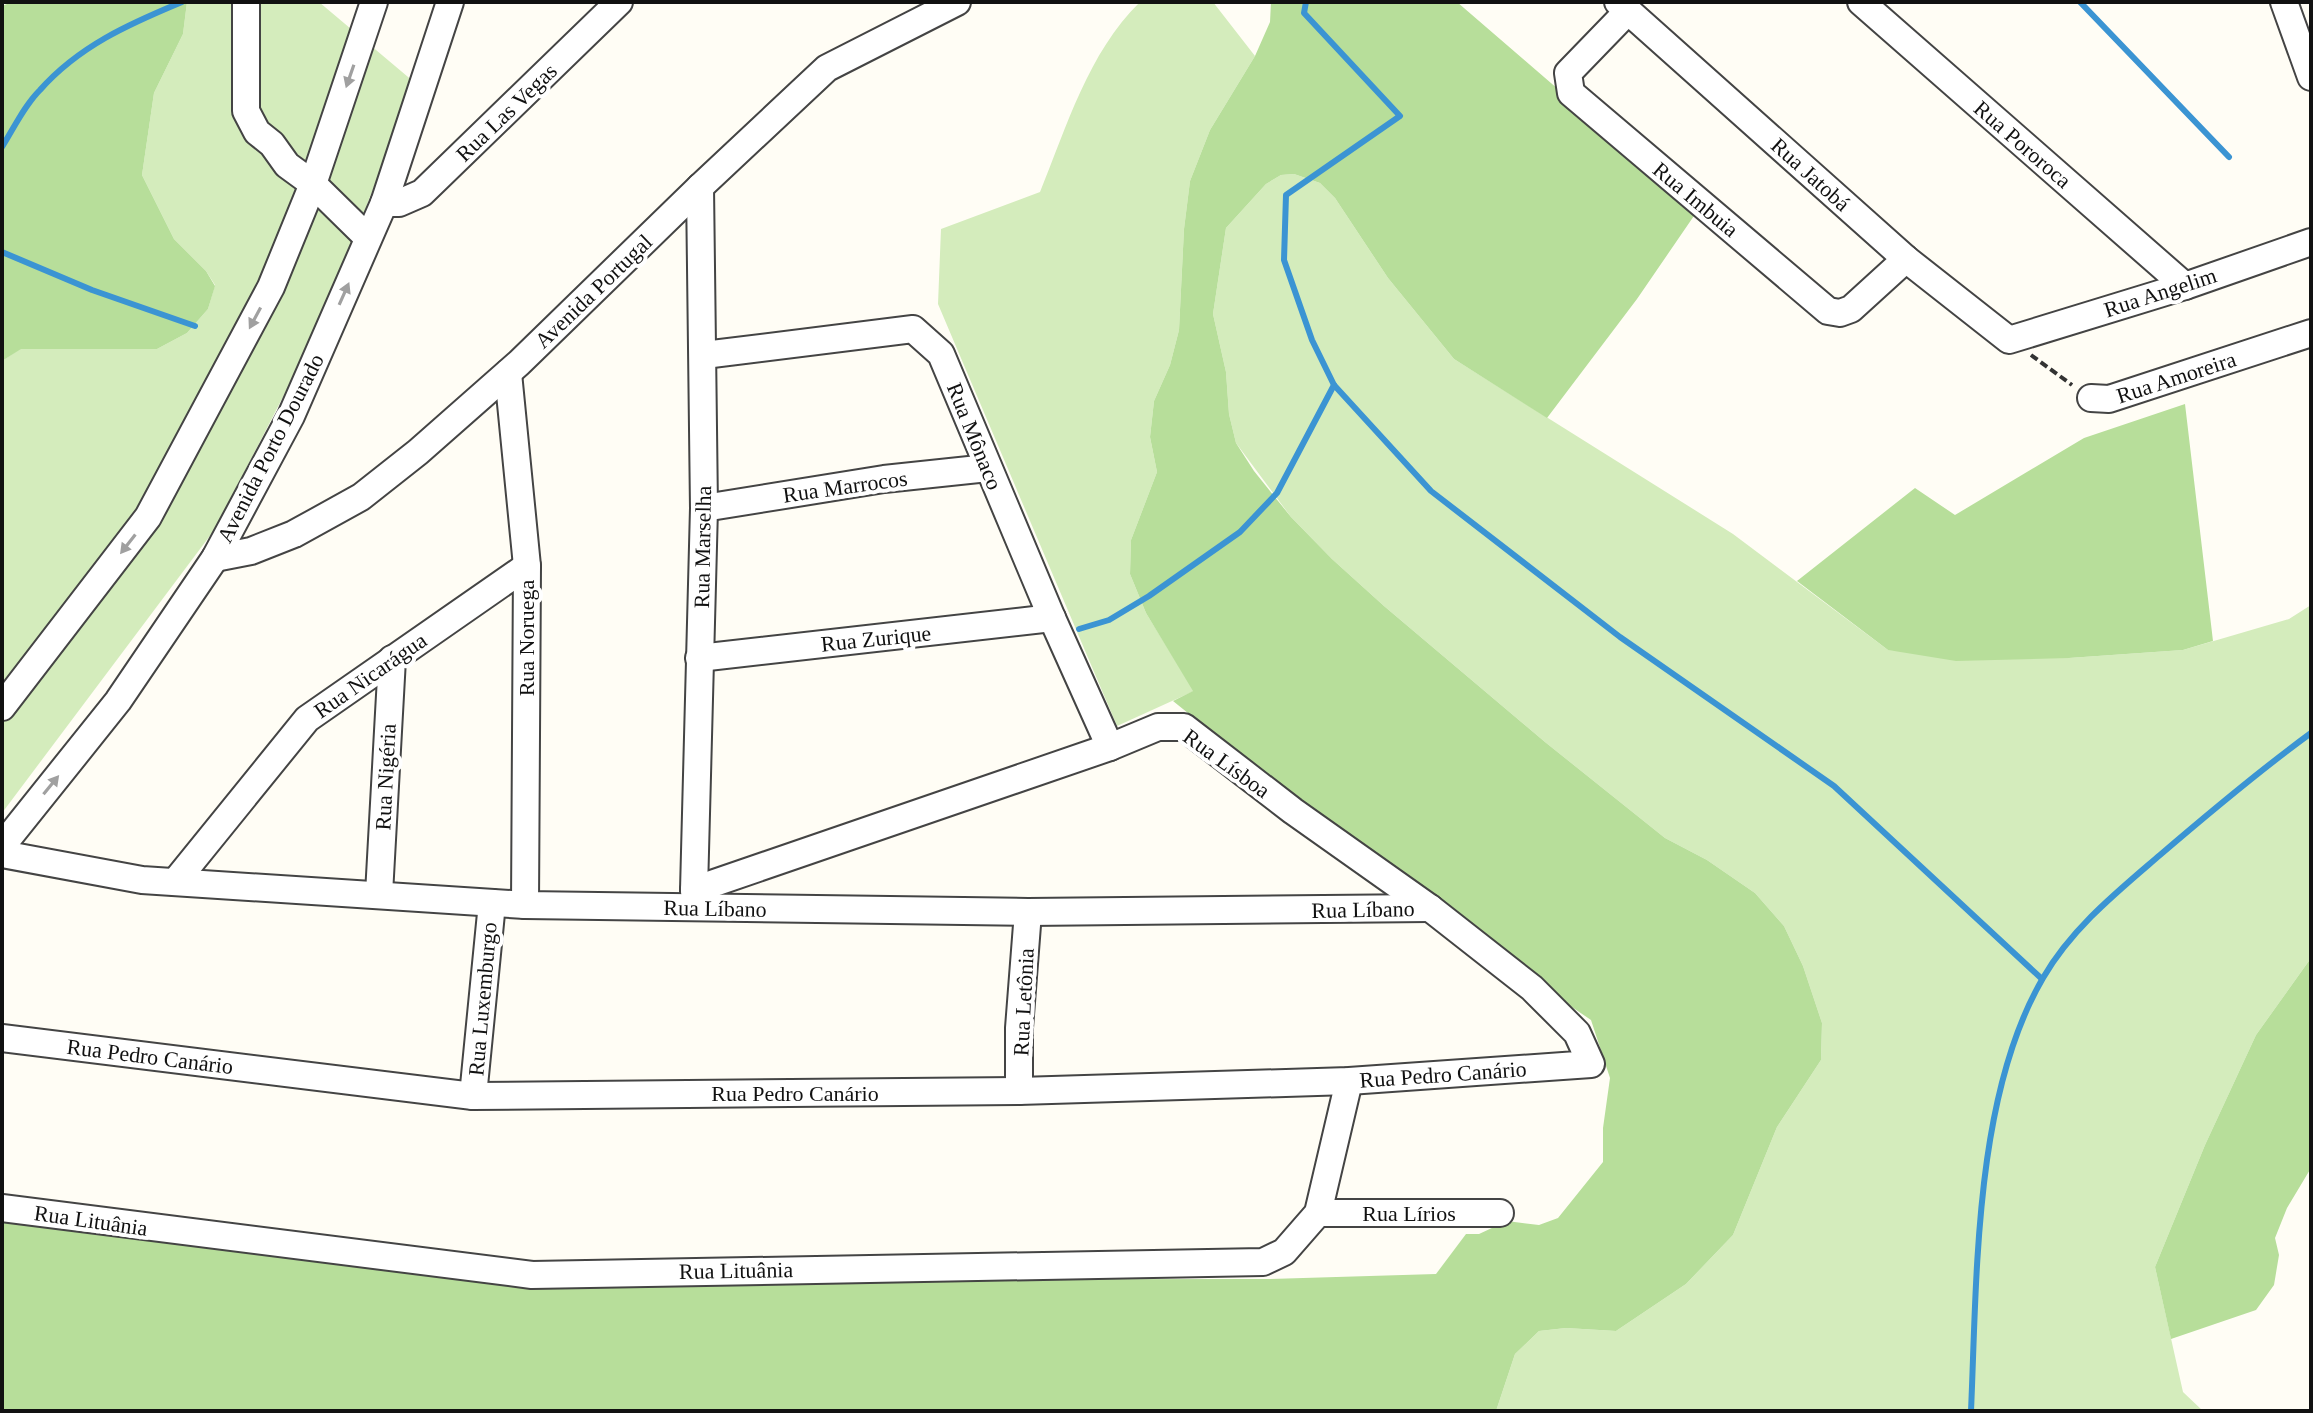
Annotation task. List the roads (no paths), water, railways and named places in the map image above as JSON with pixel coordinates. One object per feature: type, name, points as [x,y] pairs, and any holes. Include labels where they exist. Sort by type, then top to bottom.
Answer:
[{"type":"street","points":[[246,2],[246,111],[257,132],[272,144],[287,165],[313,184],[368,238]]},
{"type":"street","points":[[2,707],[148,517],[271,287],[313,184],[374,2]]},
{"type":"street","name":"Avenida Porto Dourado","points":[[2,846],[118,701],[215,558],[291,416],[384,203],[450,2]]},
{"type":"street","name":"Rua Las Vegas","points":[[384,203],[399,203],[422,193],[619,2]]},
{"type":"street","name":"Avenida Portugal","points":[[215,558],[251,551],[294,534],[361,497],[508,373],[827,68],[957,2]]},
{"type":"street","name":"Rua Pororoca","points":[[1861,2],[2185,286]]},
{"type":"street","points":[[2284,2],[2311,77]]},
{"type":"street","name":"Rua Jatobá","points":[[1623,6],[1906,259],[2009,340]]},
{"type":"street","name":"Rua Imbuia","points":[[1623,6],[1568,73],[1571,93],[1828,311],[1840,313],[1851,309],[1906,259]]},
{"type":"street","name":"Rua Marselha","points":[[696,898],[704,508],[700,187]]},
{"type":"street","name":"Rua Angelim","points":[[2009,340],[2185,286],[2311,242]]},
{"type":"street","name":"Rua Mônaco","points":[[704,355],[913,329],[941,354],[1110,747]]},
{"type":"street","name":"Rua Amoreira","points":[[2091,398],[2109,399],[2311,333]]},
{"type":"street","name":"Rua Noruega","points":[[508,373],[527,566],[525,905]]},
{"type":"street","name":"Rua Marrocos","points":[[704,508],[884,479],[988,468]]},
{"type":"street","name":"Rua Nicarágua","points":[[175,882],[307,719],[527,566]]},
{"type":"street","name":"Rua Zurique","points":[[699,658],[1052,618]]},
{"type":"street","name":"Rua Nigéria","points":[[379,894],[392,659]]},
{"type":"street","name":"Rua Lísboa","points":[[696,898],[1158,727],[1184,727],[1293,811],[1430,908],[1532,988],[1577,1033],[1591,1064]]},
{"type":"street","name":"Rua Líbano","points":[[2,854],[142,880],[525,905],[696,898],[1028,912],[1430,908]]},
{"type":"street","name":"Rua Luxemburgo","points":[[473,1096],[492,903]]},
{"type":"street","name":"Rua Letônia","points":[[1019,1091],[1019,1028],[1028,912]]},
{"type":"street","name":"Rua Pedro Canário","points":[[2,1038],[473,1096],[1019,1091],[1349,1081],[1591,1064]]},
{"type":"street","name":"Rua Lituânia","points":[[2,1208],[532,1275],[1263,1262],[1284,1252],[1318,1213],[1349,1081]]},
{"type":"street","name":"Rua Lírios","points":[[1318,1213],[1500,1213]]},
{"type":"waterway","points":[[2,147],[34,96],[71,61],[124,28],[182,2]]},
{"type":"waterway","points":[[1306,2],[1304,13],[1400,116],[1286,195],[1284,260],[1312,340],[1334,385],[1431,491],[1620,637],[1834,786],[2042,979]]},
{"type":"waterway","points":[[2080,2],[2229,157]]},
{"type":"waterway","points":[[2,252],[92,290],[195,326]]},
{"type":"waterway","points":[[1079,629],[1109,620],[1149,596],[1240,532],[1277,493],[1334,385]]},
{"type":"waterway","points":[[1971,1411],[1978,1246],[1991,1132],[2003,1077],[2020,1025],[2043,978],[2067,943],[2112,897],[2234,792],[2311,733]]}]
